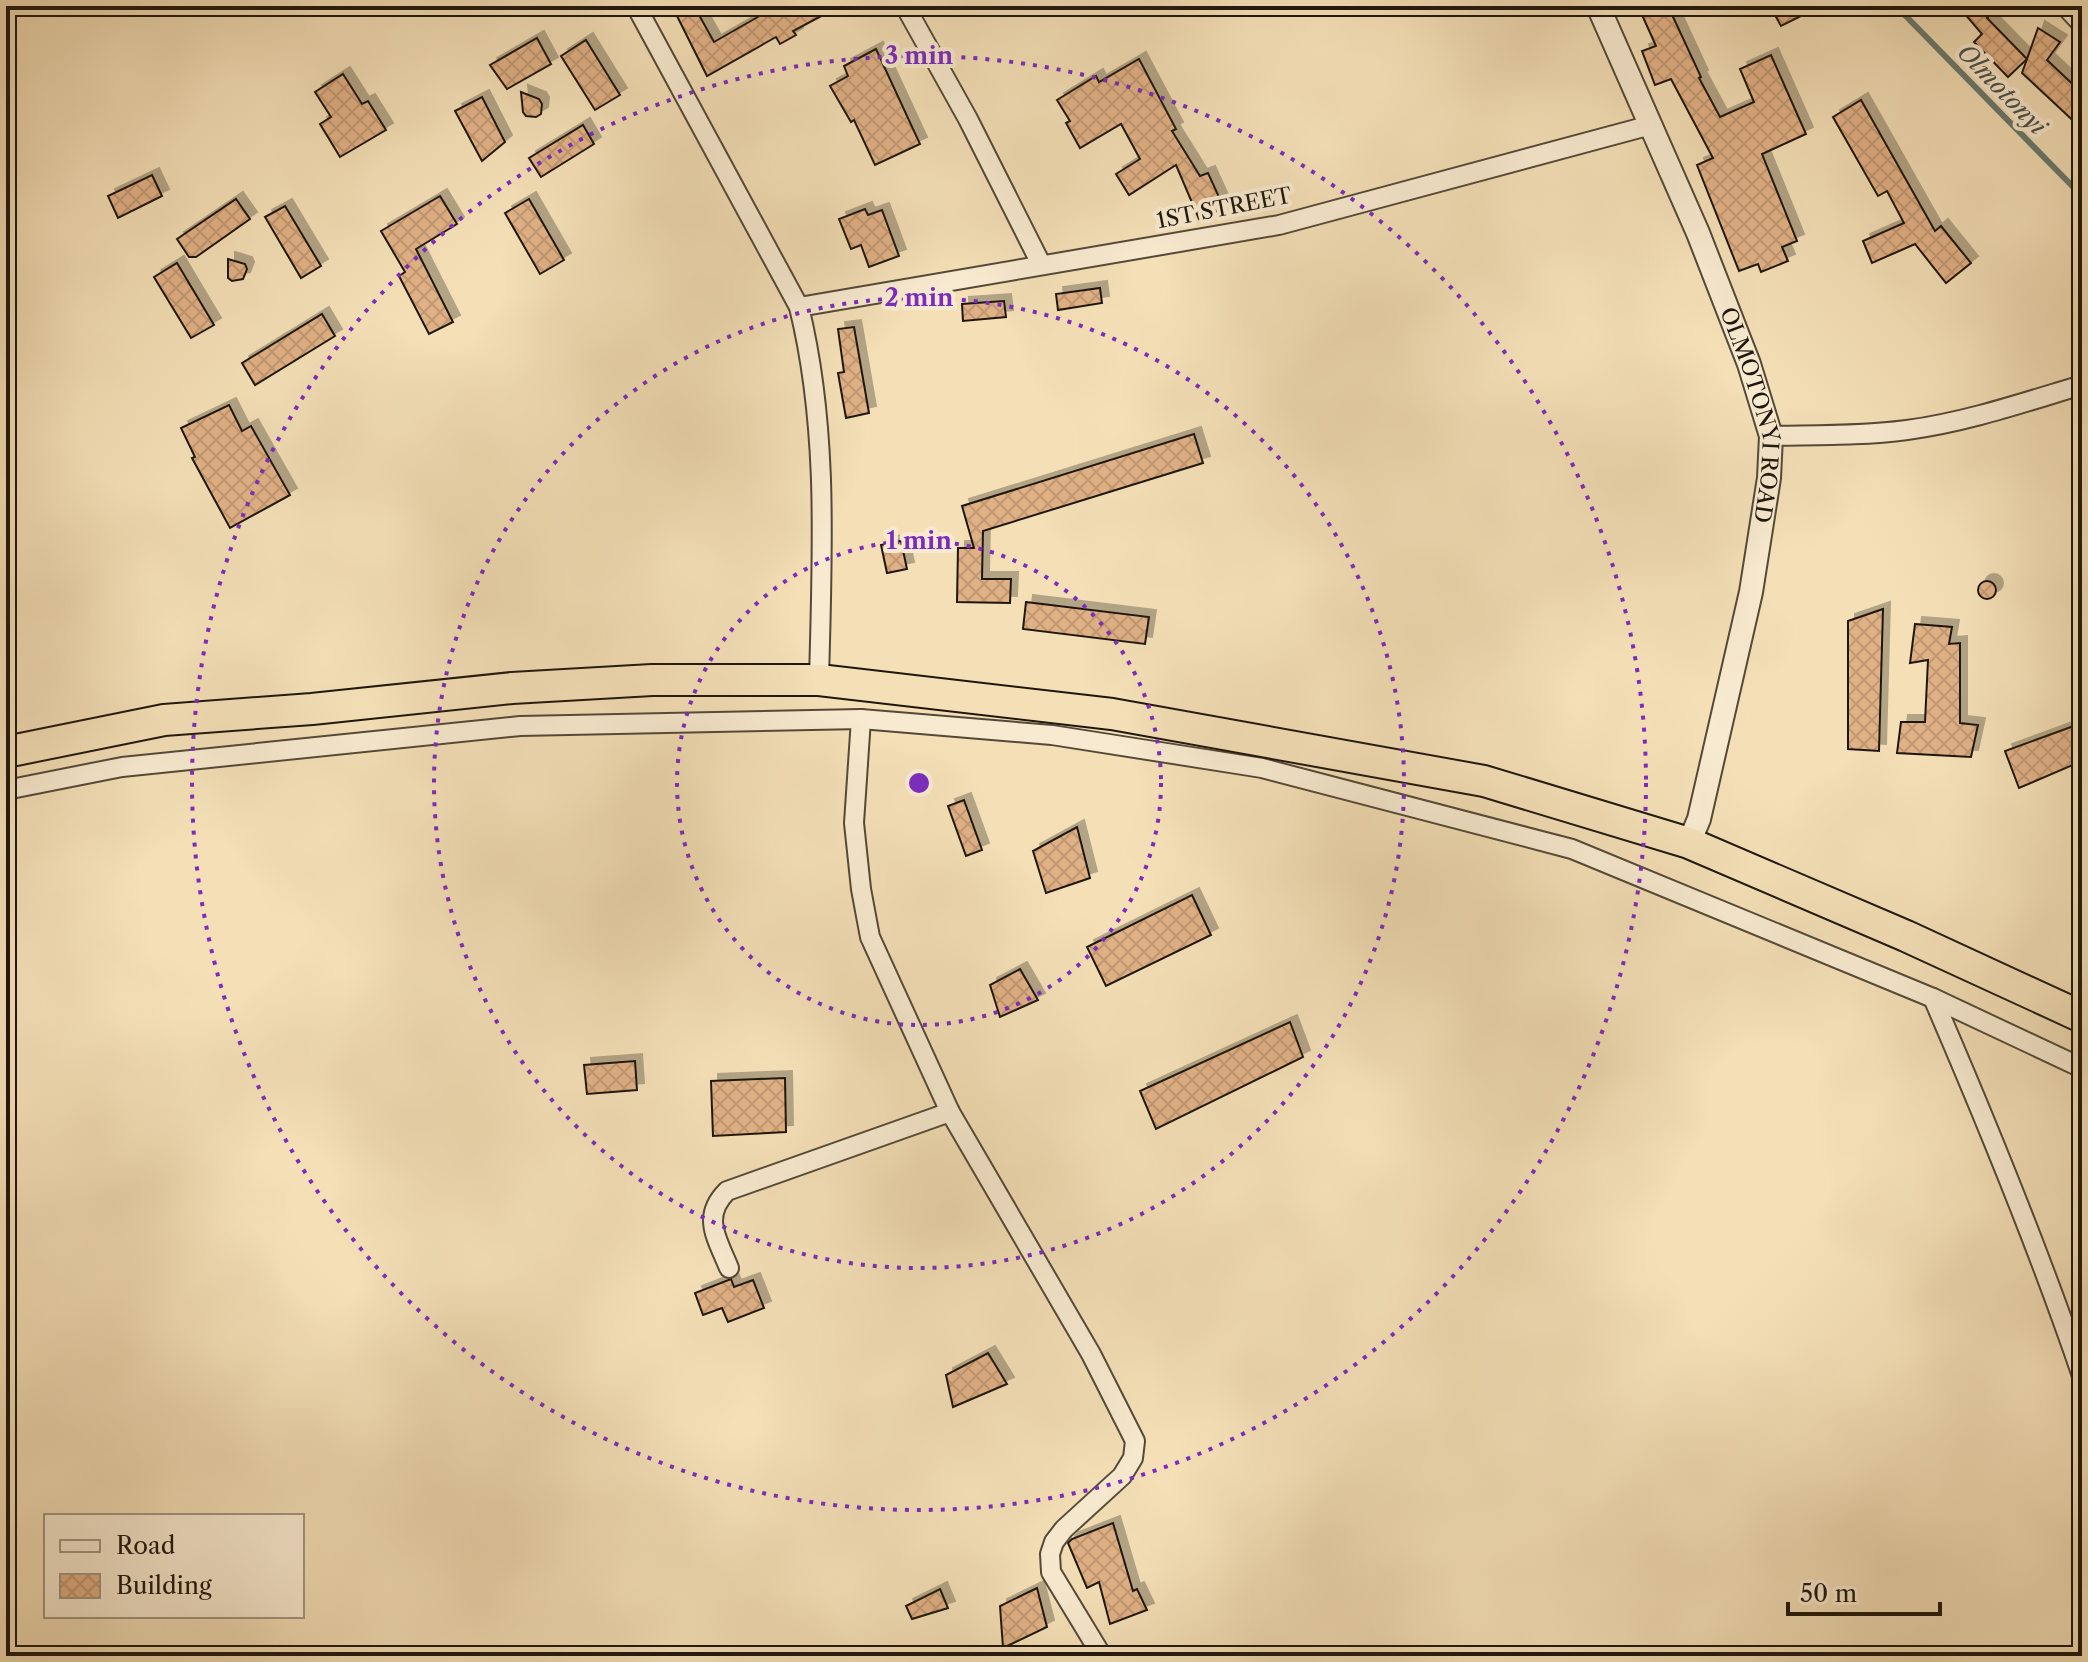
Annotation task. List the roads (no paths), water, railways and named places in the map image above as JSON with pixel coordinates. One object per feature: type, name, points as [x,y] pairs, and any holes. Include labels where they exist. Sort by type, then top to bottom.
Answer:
[{"type":"highway","points":[[6,752],[164,720],[312,709],[512,688],[652,680],[819,680],[1112,714],[1484,781],[1689,843],[1906,936],[2082,1017]]},
{"type":"street","points":[[636,6],[799,307],[811,358],[819,454],[823,587],[819,680]]},
{"type":"street","points":[[905,6],[968,119],[1041,264]]},
{"type":"street","name":"OLMOTONYI ROAD","points":[[1598,6],[1698,233],[1749,364],[1771,436],[1769,478],[1751,592],[1699,819],[1689,843]]},
{"type":"street","points":[[2065,6],[2082,24]]},
{"type":"street","name":"1ST STREET","points":[[799,307],[1279,225],[1651,125]]},
{"type":"street","points":[[1771,436],[1859,435],[1909,430],[2023,404],[2082,385]]},
{"type":"street","points":[[861,719],[854,823],[870,937],[950,1112],[1091,1354],[1135,1441],[1133,1458],[1122,1476],[1064,1529],[1050,1554],[1051,1572],[1102,1656]]},
{"type":"street","points":[[6,790],[122,767],[520,726],[861,719],[1052,735],[1262,768],[1572,849],[1933,998],[2082,1068]]},
{"type":"street","points":[[1933,998],[2042,1261],[2082,1376]]},
{"type":"street","points":[[729,1268],[713,1227],[713,1209],[727,1191],[950,1112]]},
{"type":"waterway","name":"Olmotonyi","points":[[1896,6],[2082,196]]}]
